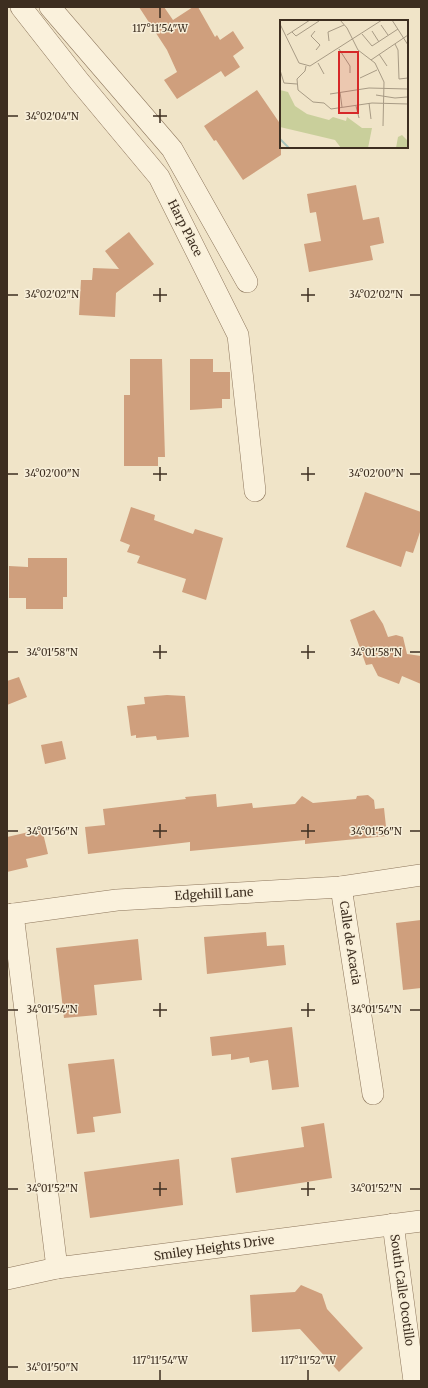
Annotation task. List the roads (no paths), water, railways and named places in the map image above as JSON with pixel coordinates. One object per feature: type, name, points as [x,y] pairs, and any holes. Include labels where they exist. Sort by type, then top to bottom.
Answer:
[{"type":"street","name":"Harp Place","points":[[21,7],[79,81],[159,177],[238,334],[255,491]]},
{"type":"street","points":[[50,7],[172,149],[247,282]]},
{"type":"street","name":"Edgehill Lane","points":[[10,914],[117,900],[341,887],[421,876]]},
{"type":"street","name":"Calle de Acacia","points":[[341,887],[373,1094]]},
{"type":"street","points":[[10,914],[57,1268]]},
{"type":"street","name":"Smiley Heights Drive","points":[[7,1279],[57,1268],[421,1221]]},
{"type":"street","name":"South Calle Ocotillo","points":[[393,1224],[414,1381]]}]
